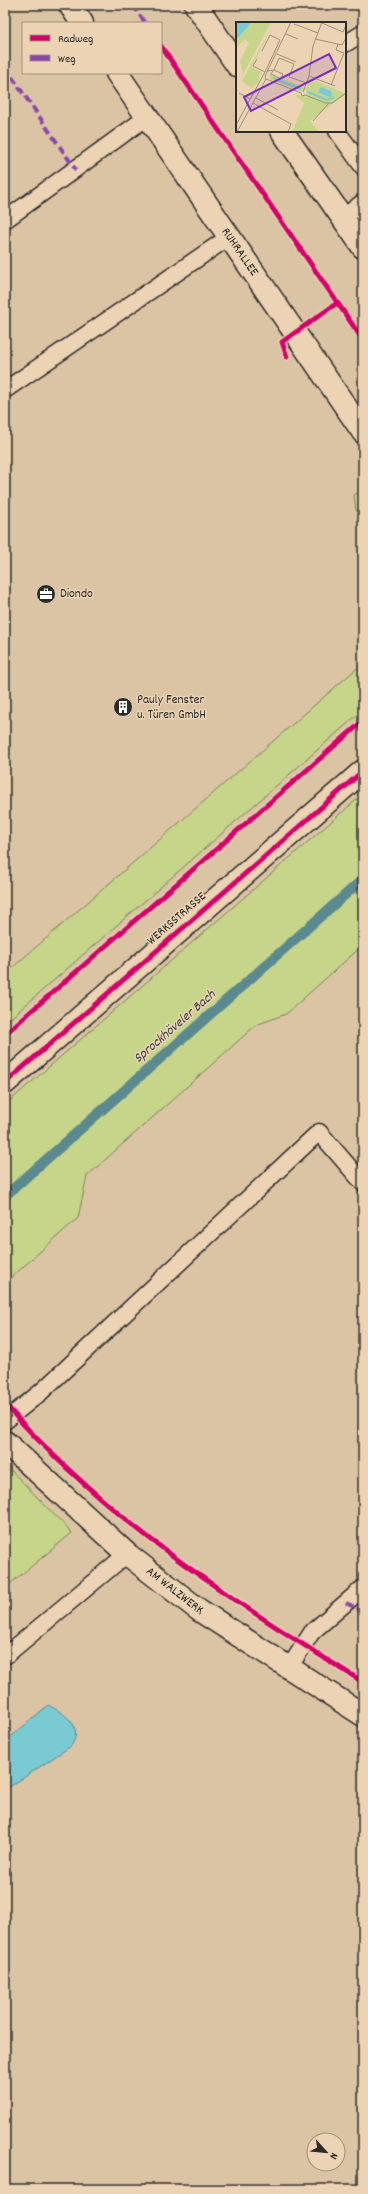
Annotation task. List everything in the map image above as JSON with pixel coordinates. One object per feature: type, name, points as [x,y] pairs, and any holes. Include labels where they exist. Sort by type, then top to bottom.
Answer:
[{"type":"street","points":[[70,5],[81,22]]},
{"type":"street","points":[[196,5],[236,64]]},
{"type":"street","name":"RUHRALLEE","points":[[118,74],[363,432]]},
{"type":"street","points":[[283,132],[363,247]]},
{"type":"street","name":"WERKSSTRASSE","points":[[5,1083],[363,771]]},
{"type":"street","name":"AM WALZWERK","points":[[5,1442],[127,1554],[199,1610],[363,1715]]},
{"type":"lane","points":[[346,43],[363,33]]},
{"type":"lane","points":[[5,220],[147,117]]},
{"type":"lane","points":[[338,132],[363,167]]},
{"type":"lane","points":[[343,218],[363,202]]},
{"type":"lane","points":[[5,390],[228,237]]},
{"type":"lane","points":[[5,1422],[40,1392],[319,1132],[363,1183]]},
{"type":"lane","points":[[5,1656],[127,1554]]},
{"type":"lane","points":[[289,1668],[312,1632],[363,1588]]},
{"type":"shaded area","points":[[5,5],[363,5],[363,2189],[5,2189],[5,1588],[72,1533],[5,1464]]},
{"type":"green space","points":[[363,490],[363,518],[356,510],[354,495]]},
{"type":"green space","points":[[363,663],[363,710],[5,1023],[5,974]]},
{"type":"green space","points":[[363,794],[363,945],[286,1014],[256,1025],[87,1176],[78,1218],[5,1283],[5,1105]]},
{"type":"green space","points":[[5,1464],[72,1533],[5,1588]]},
{"type":"water","points":[[48,1705],[66,1716],[71,1721],[76,1732],[75,1739],[71,1746],[5,1790],[5,1742]]},
{"type":"waterway","name":"Sprockhöveler Bach","points":[[5,1196],[363,879]]},
{"type":"marked path","points":[[133,5],[144,22]]},
{"type":"marked path","points":[[5,67],[76,170]]},
{"type":"marked path","points":[[346,1603],[363,1611]]},
{"type":"cycle path","points":[[162,47],[363,340]]},
{"type":"cycle path","points":[[287,357],[282,342],[337,303]]},
{"type":"cycle path","points":[[5,1034],[363,721]]},
{"type":"cycle path","points":[[5,1083],[363,771]]},
{"type":"cycle path","points":[[5,1404],[44,1446],[85,1485],[128,1522],[220,1590],[363,1682]]},
{"type":"place","name":"Diondo","points":[[46,594]]},
{"type":"place","name":"Pauly Fenster u. Türen GmbH","points":[[123,707]]}]
